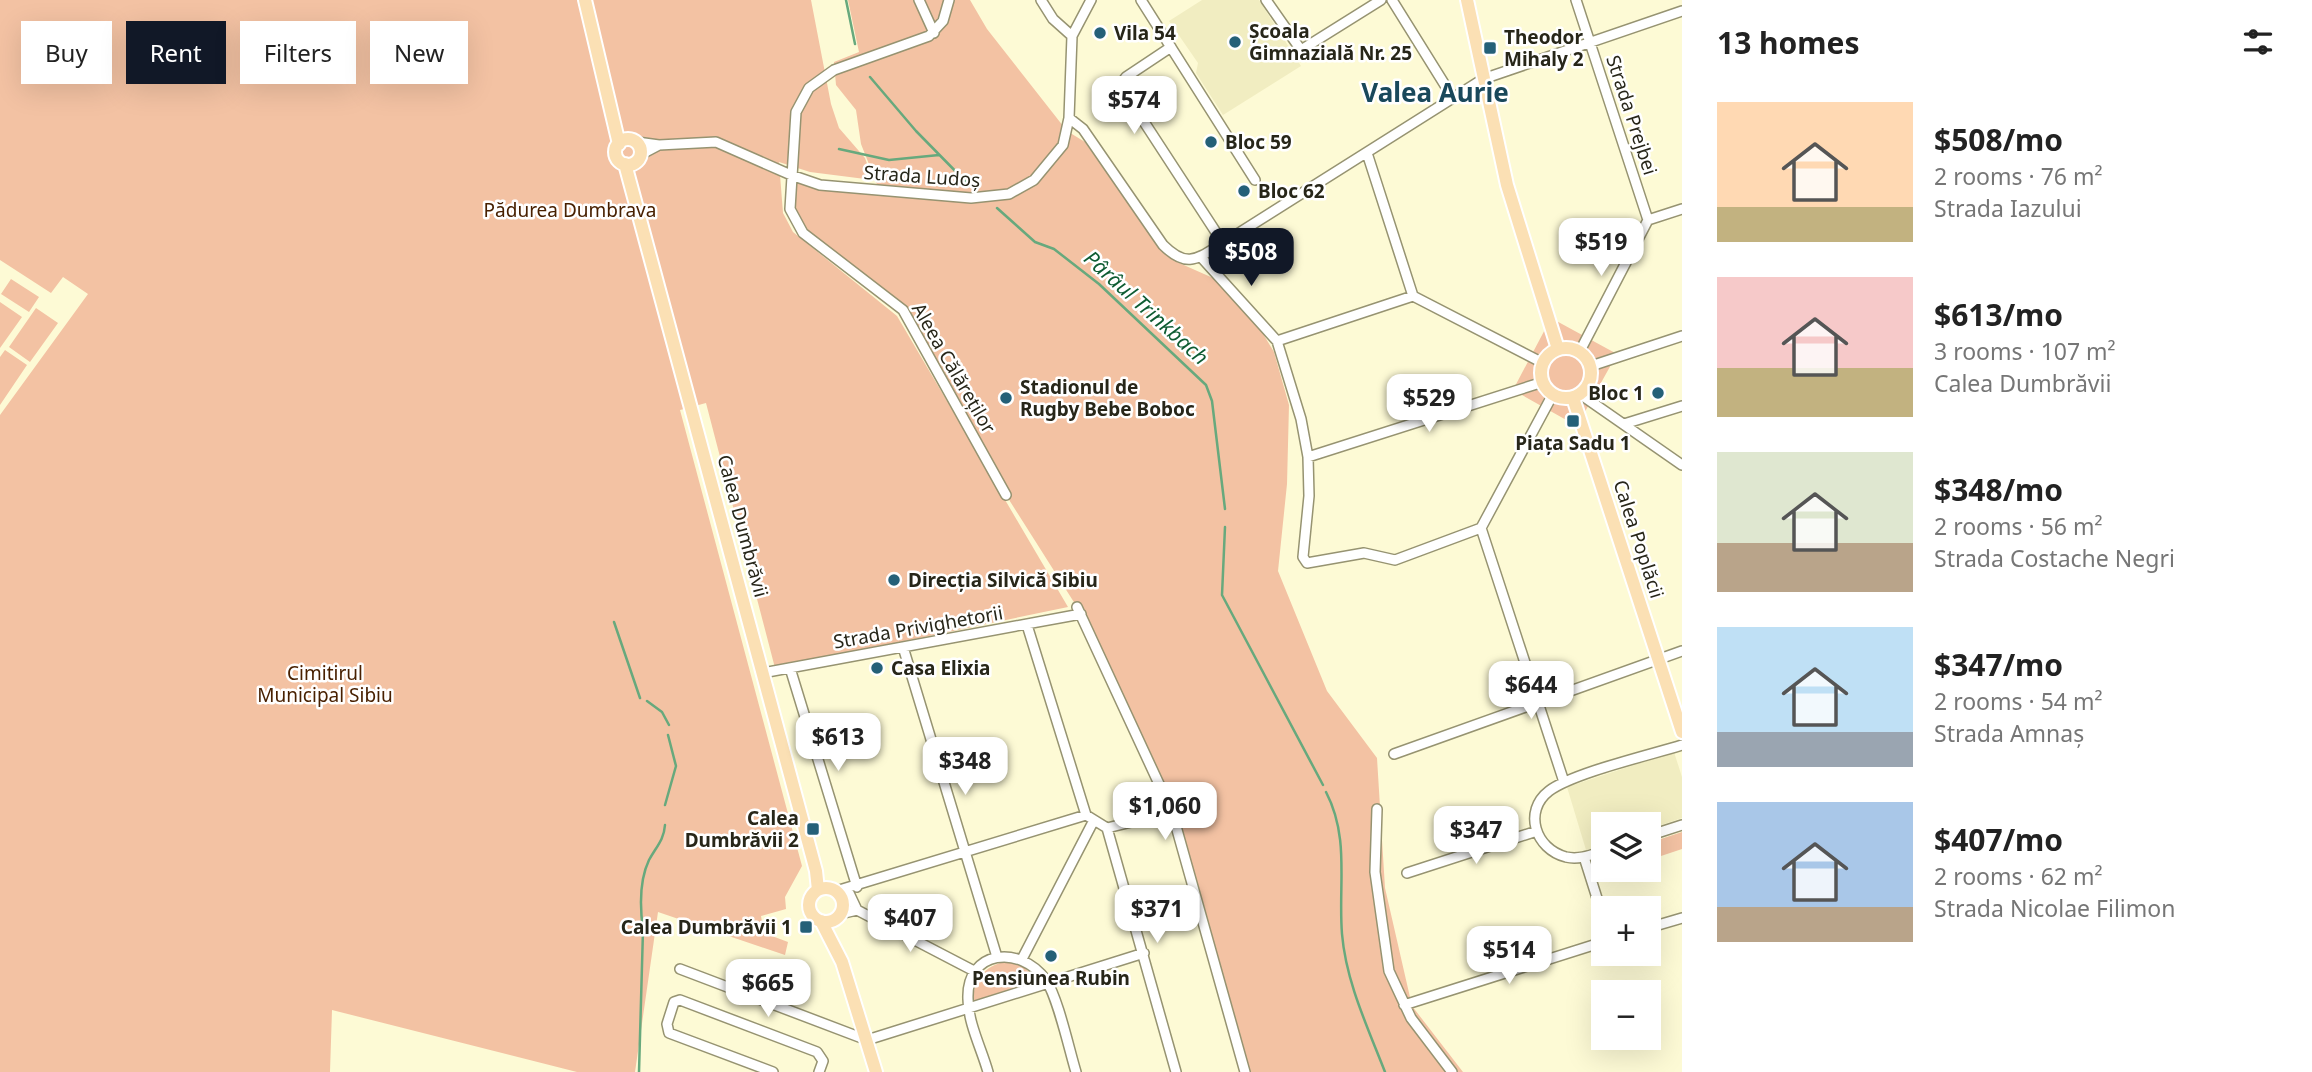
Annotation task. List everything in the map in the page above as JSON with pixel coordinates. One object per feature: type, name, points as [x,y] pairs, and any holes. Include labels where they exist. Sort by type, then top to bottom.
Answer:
[{"type":"main road","points":[[586,0],[615,122],[628,142],[633,161],[617,157],[628,142]]},
{"type":"main road","points":[[1467,0],[1514,211],[1558,349]]},
{"type":"main road","name":"Calea Dumbrăvii","points":[[633,161],[633,189],[816,872],[840,897],[842,962]]},
{"type":"main road","points":[[1558,349],[1580,351],[1591,366],[1591,380],[1576,396],[1553,394],[1543,382],[1543,363],[1558,349]]},
{"type":"main road","name":"Calea Poplăcii","points":[[1576,396],[1682,732]]},
{"type":"main road","points":[[821,921],[840,897]]},
{"type":"main road","name":"Calea Dumbrăvii","points":[[840,897],[810,899],[809,907],[814,917],[821,921],[842,962],[876,1072]]},
{"type":"street","points":[[919,0],[934,33],[943,21],[949,0]]},
{"type":"street","points":[[1041,0],[1053,19],[1072,36]]},
{"type":"street","name":"Strada Ludoș","points":[[628,142],[659,145],[716,142],[791,176],[820,185],[971,198],[1001,195],[1029,184],[1052,161],[1065,139],[1069,118],[1072,36],[1091,0]]},
{"type":"street","points":[[1141,0],[1255,180]]},
{"type":"street","points":[[1266,0],[1301,50],[1381,0]]},
{"type":"street","points":[[1392,0],[1453,98]]},
{"type":"street","name":"Strada Prejbei","points":[[1576,0],[1648,220]]},
{"type":"street","points":[[1069,118],[1083,129],[1163,245],[1181,259],[1201,257],[1483,79],[1682,11]]},
{"type":"street","name":"Aleea Călăreților","points":[[934,33],[834,70],[809,88],[796,112],[790,209],[795,222],[807,236],[903,310],[1006,495]]},
{"type":"street","points":[[1171,47],[1126,76],[1120,85],[1223,243]]},
{"type":"street","name":"Strada Ludoș","points":[[633,161],[659,145]]},
{"type":"street","points":[[1367,153],[1413,296],[1543,363]]},
{"type":"street","points":[[1580,351],[1648,220],[1682,209]]},
{"type":"street","points":[[1201,257],[1277,341],[1301,419],[1308,457],[1309,496],[1303,557],[1310,564],[1364,553],[1395,560],[1481,528],[1553,394]]},
{"type":"street","points":[[1277,341],[1413,296]]},
{"type":"street","points":[[1591,366],[1682,336]]},
{"type":"street","points":[[1308,457],[1543,382]]},
{"type":"street","points":[[1576,396],[1625,424],[1682,465]]},
{"type":"street","points":[[1625,424],[1682,406]]},
{"type":"street","points":[[1481,528],[1564,782]]},
{"type":"street","name":"Strada Privighetorii","points":[[762,673],[1027,625],[1079,611],[1172,812]]},
{"type":"street","points":[[1027,625],[1090,817],[1107,828],[1176,1072]]},
{"type":"street","points":[[903,647],[997,957]]},
{"type":"street","points":[[1394,754],[1682,650]]},
{"type":"street","name":"Calea Dumbrăvii","points":[[790,668],[840,897]]},
{"type":"street","points":[[1591,855],[1567,857],[1555,852],[1537,831],[1534,817],[1537,804],[1549,791],[1564,782],[1682,745]]},
{"type":"street","points":[[1377,809],[1375,872],[1384,951],[1404,1005],[1452,1072]]},
{"type":"street","points":[[1107,828],[1172,812],[1245,1072]]},
{"type":"street","points":[[840,897],[967,852],[1090,817]]},
{"type":"street","points":[[1022,959],[1090,817]]},
{"type":"street","points":[[1661,832],[1682,825]]},
{"type":"street","points":[[1407,873],[1537,831]]},
{"type":"street","points":[[1584,857],[1596,896]]},
{"type":"street","points":[[840,897],[857,910],[976,972]]},
{"type":"street","points":[[840,897],[857,910]]},
{"type":"street","points":[[1661,924],[1682,918]]},
{"type":"street","points":[[1404,1005],[1591,946]]},
{"type":"street","points":[[680,969],[867,1040],[1144,953]]},
{"type":"street","points":[[988,1072],[969,1009],[968,989],[982,965],[997,957],[1022,959],[1048,984],[1076,1072]]},
{"type":"street","points":[[773,1072],[669,1033],[667,1024],[674,1002],[680,1000],[817,1052],[823,1061],[819,1072]]},
{"type":"shaded area","name":"Școala Gimnazială Nr. 25","points":[[1202,0],[1259,0],[1301,66],[1223,115],[1196,73],[1198,63],[1169,21]]},
{"type":"shaded area","points":[[1674,752],[1682,777],[1682,818],[1661,825],[1661,812],[1591,812],[1591,849],[1586,850],[1567,787]]},
{"type":"green space","points":[[0,0],[811,0],[831,104],[839,128],[865,158],[873,180],[810,172],[779,162],[783,213],[793,232],[897,316],[1068,607],[775,668],[706,403],[680,410],[802,866],[785,897],[786,909],[761,916],[764,933],[788,942],[785,955],[658,912],[635,1072],[577,1072],[332,1010],[330,1072],[0,1072],[0,415],[88,294],[63,277],[51,293],[0,260]]},
{"type":"green space","points":[[848,0],[970,0],[987,29],[1067,131],[1085,142],[1160,248],[1177,262],[1213,278],[1262,332],[1274,352],[1289,405],[1287,484],[1278,571],[1327,691],[1377,758],[1385,888],[1412,1006],[1463,1072],[1245,1072],[1172,812],[1077,607],[1006,495],[907,315],[795,222],[792,182],[880,192],[861,144],[856,110],[836,85],[834,62],[859,52]]},
{"type":"green space","points":[[11,279],[39,297],[29,312],[1,294]]},
{"type":"green space","points":[[0,302],[22,317],[0,348]]},
{"type":"green space","points":[[36,308],[58,323],[30,362],[9,347]]},
{"type":"green space","points":[[1551,318],[1617,354],[1577,426],[1513,390]]},
{"type":"green space","points":[[5,350],[27,365],[0,405],[0,357]]},
{"type":"green space","points":[[1682,832],[1682,849],[1661,856],[1661,839]]},
{"type":"green space","points":[[1013,961],[1021,964],[1040,983],[972,1006],[975,988],[983,974],[995,965]]},
{"type":"waterway","name":"Pârâul Trinkbach","points":[[846,0],[855,44]]},
{"type":"waterway","name":"Pârâul Trinkbach","points":[[870,77],[916,131],[969,185]]},
{"type":"waterway","points":[[839,149],[889,160],[939,155]]},
{"type":"waterway","name":"Pârâul Trinkbach","points":[[997,208],[1035,242],[1054,249],[1099,284],[1206,385],[1212,401],[1225,509]]},
{"type":"waterway","name":"Pârâul Trinkbach","points":[[1225,527],[1222,595],[1323,785]]},
{"type":"waterway","points":[[614,622],[640,698]]},
{"type":"waterway","points":[[647,701],[662,712],[669,725]]},
{"type":"waterway","points":[[665,805],[676,766],[668,735]]},
{"type":"waterway","name":"Pârâul Trinkbach","points":[[1326,792],[1341,844],[1344,952],[1359,1004],[1385,1072]]},
{"type":"waterway","points":[[639,1072],[642,886],[649,860],[661,839],[665,825]]},
{"type":"place","name":"Vila 54","points":[[1100,33]]},
{"type":"place","name":"Școala Gimnazială Nr. 25","points":[[1235,42]]},
{"type":"place","name":"Theodor Mihaly 2","points":[[1490,48]]},
{"type":"place","name":"Bloc 59","points":[[1211,142]]},
{"type":"place","name":"Bloc 62","points":[[1244,191]]},
{"type":"place","name":"Bloc 1","points":[[1658,393]]},
{"type":"place","name":"Stadionul de Rugby Bebe Boboc","points":[[1006,398]]},
{"type":"place","name":"Piața Sadu 1","points":[[1573,421]]},
{"type":"place","name":"Direcția Silvică Sibiu","points":[[894,580]]},
{"type":"place","name":"Casa Elixia","points":[[877,668]]},
{"type":"place","name":"Calea Dumbrăvii 2","points":[[813,829]]},
{"type":"place","name":"Calea Dumbrăvii 1","points":[[806,927]]},
{"type":"place","name":"Pensiunea Rubin","points":[[1051,956]]},
{"type":"district","name":"Valea Aurie","points":[[1435,93]]},
{"type":"park label","name":"Pădurea Dumbrava","points":[[570,210]]},
{"type":"park label","name":"Cimitirul Municipal Sibiu","points":[[325,684]]}]
